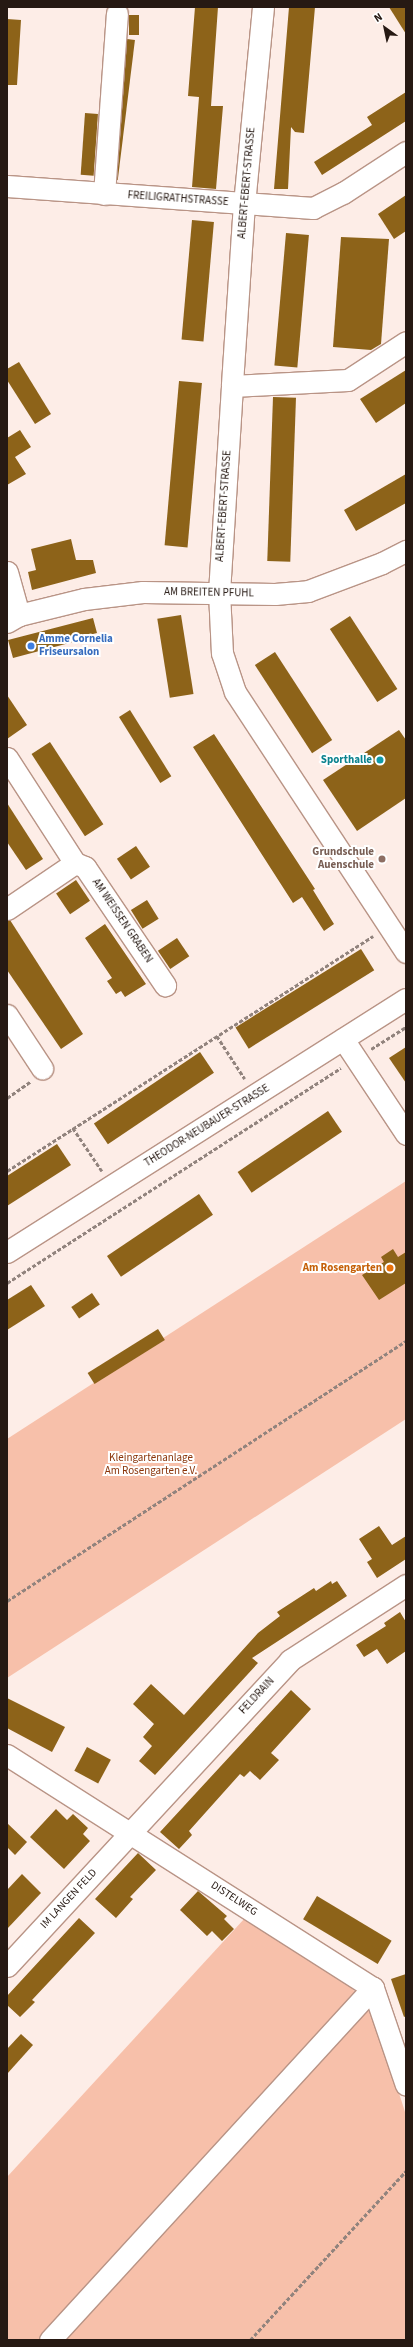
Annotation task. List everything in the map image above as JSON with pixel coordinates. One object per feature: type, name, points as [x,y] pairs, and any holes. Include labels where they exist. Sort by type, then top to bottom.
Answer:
[{"type":"street","name":"ALBERT-EBERT-STRASSE","points":[[263,7],[244,203],[232,386],[219,592],[222,653],[235,692],[406,952]]},
{"type":"street","points":[[104,194],[117,13]]},
{"type":"street","name":"FREILIGRATHSTRASSE","points":[[7,186],[313,208],[343,193],[406,152]]},
{"type":"street","points":[[232,386],[348,380],[406,342]]},
{"type":"street","name":"AM BREITEN PFUHL","points":[[13,618],[84,600],[143,592],[275,594],[308,591],[382,564],[406,551]]},
{"type":"street","points":[[7,572],[13,618]]},
{"type":"street","name":"AM WEISSEN GRABEN","points":[[7,758],[75,863],[85,867],[165,985]]},
{"type":"street","points":[[7,909],[75,863]]},
{"type":"street","name":"THEODOR-NEUBAUER-STRASSE","points":[[7,1252],[406,999]]},
{"type":"street","points":[[7,1015],[42,1068]]},
{"type":"street","points":[[344,1039],[406,1134]]},
{"type":"street","name":"FELDRAIN","points":[[130,1832],[290,1660],[405,1587]]},
{"type":"street","name":"DISTELWEG","points":[[7,1755],[373,1988]]},
{"type":"street","name":"IM LANGEN FELD","points":[[7,1966],[130,1832]]},
{"type":"street","points":[[50,2340],[373,1988],[406,2086]]},
{"type":"path","points":[[7,1170],[389,926]]},
{"type":"path","points":[[7,1283],[406,1026]]},
{"type":"path","points":[[217,1036],[255,1095]]},
{"type":"path","points":[[7,1098],[33,1079],[42,1068]]},
{"type":"path","points":[[73,1128],[103,1173]]},
{"type":"path","points":[[7,1600],[406,1341]]},
{"type":"path","points":[[250,2340],[406,2171]]},
{"type":"green space","name":"Kleingartenanlage Am Rosengarten e.V.","points":[[406,1181],[406,1419],[7,1678],[7,1439]]},
{"type":"green space","points":[[245,1918],[346,1983],[363,1999],[375,2019],[406,2115],[406,2340],[7,2340],[7,2177]]},
{"type":"building","points":[[195,7],[218,7],[211,106],[223,106],[216,189],[192,187],[199,97],[188,96]]},
{"type":"building","points":[[289,7],[315,7],[304,133],[295,132],[291,127],[288,189],[274,189]]},
{"type":"building","points":[[389,7],[406,7],[406,34]]},
{"type":"building","points":[[129,15],[139,15],[139,35],[129,35]]},
{"type":"building","points":[[7,19],[21,20],[17,85],[7,85]]},
{"type":"building","points":[[127,39],[135,40],[118,180],[110,179]]},
{"type":"building","points":[[406,92],[406,121],[322,175],[314,162],[372,125],[367,117]]},
{"type":"building","points":[[85,113],[98,114],[94,176],[81,175]]},
{"type":"building","points":[[406,195],[406,231],[394,239],[378,214]]},
{"type":"building","points":[[192,220],[214,222],[203,341],[182,340]]},
{"type":"building","points":[[286,233],[309,235],[297,367],[274,365]]},
{"type":"building","points":[[341,237],[389,239],[381,344],[371,350],[333,347]]},
{"type":"building","points":[[19,362],[51,414],[35,424],[7,380],[7,369]]},
{"type":"building","points":[[406,370],[406,403],[376,423],[360,399]]},
{"type":"building","points":[[179,381],[202,383],[188,547],[165,545]]},
{"type":"building","points":[[273,397],[296,398],[290,562],[267,561]]},
{"type":"building","points":[[20,430],[31,447],[15,457],[26,474],[7,485],[7,438]]},
{"type":"building","points":[[406,474],[406,503],[356,531],[344,510]]},
{"type":"building","points":[[71,539],[76,560],[93,560],[96,573],[32,590],[28,572],[36,570],[31,549]]},
{"type":"building","points":[[181,615],[194,694],[170,698],[157,619]]},
{"type":"building","points":[[350,616],[397,689],[377,702],[330,629]]},
{"type":"building","points":[[93,618],[97,633],[73,639],[73,642],[13,658],[8,640]]},
{"type":"building","points":[[275,652],[332,740],[312,753],[255,665]]},
{"type":"building","points":[[7,695],[27,725],[7,739]]},
{"type":"building","points":[[130,710],[171,776],[160,783],[119,717]]},
{"type":"building","name":"Sporthalle","points":[[399,730],[406,740],[406,798],[357,831],[323,780]]},
{"type":"building","points":[[214,734],[315,889],[313,890],[334,924],[324,931],[302,897],[293,903],[193,747]]},
{"type":"building","points":[[50,742],[103,824],[85,836],[32,754]]},
{"type":"building","points":[[7,803],[43,859],[26,870],[7,842]]},
{"type":"building","points":[[136,846],[150,867],[131,880],[117,859]]},
{"type":"building","points":[[76,880],[90,901],[70,914],[56,893]]},
{"type":"building","points":[[147,900],[159,919],[143,929],[131,910]]},
{"type":"building","points":[[10,920],[83,1034],[61,1049],[7,970],[7,921]]},
{"type":"building","points":[[105,924],[146,984],[125,997],[121,991],[116,994],[107,981],[112,978],[85,938]]},
{"type":"building","points":[[177,938],[189,956],[170,969],[158,951]]},
{"type":"building","points":[[361,949],[374,970],[249,1049],[235,1027]]},
{"type":"building","points":[[406,1047],[406,1083],[389,1058]]},
{"type":"building","points":[[200,1052],[214,1073],[108,1144],[94,1124]]},
{"type":"building","points":[[328,1111],[342,1132],[252,1193],[238,1172]]},
{"type":"building","points":[[57,1144],[71,1165],[7,1206],[7,1176]]},
{"type":"building","points":[[199,1194],[213,1215],[121,1277],[107,1256]]},
{"type":"building","name":"Am Rosengarten","points":[[393,1249],[398,1257],[406,1252],[406,1283],[379,1300],[362,1275],[384,1262],[381,1257]]},
{"type":"building","points":[[31,1285],[45,1306],[7,1330],[7,1300]]},
{"type":"building","points":[[92,1293],[100,1305],[79,1319],[71,1307]]},
{"type":"building","points":[[158,1329],[165,1340],[95,1384],[88,1373]]},
{"type":"building","points":[[379,1526],[392,1545],[406,1536],[406,1559],[377,1578],[367,1562],[372,1559],[359,1539]]},
{"type":"building","points":[[331,1581],[332,1584],[337,1581],[347,1596],[252,1658],[258,1663],[155,1775],[139,1761],[152,1746],[143,1737],[154,1724],[133,1704],[151,1684],[184,1715],[258,1633],[280,1616],[277,1612],[314,1588],[316,1591]]},
{"type":"building","points":[[400,1612],[406,1622],[406,1651],[387,1664],[377,1649],[364,1657],[356,1645],[386,1626],[384,1623]]},
{"type":"building","points":[[291,1690],[311,1709],[271,1753],[279,1760],[260,1780],[250,1771],[244,1777],[240,1774],[189,1831],[192,1835],[179,1849],[160,1832]]},
{"type":"building","points":[[7,1698],[65,1727],[52,1752],[7,1728]]},
{"type":"building","points":[[87,1747],[111,1760],[98,1784],[74,1771]]},
{"type":"building","points":[[56,1809],[67,1820],[73,1814],[88,1828],[83,1834],[90,1841],[64,1869],[30,1837]]},
{"type":"building","points":[[7,1823],[27,1842],[15,1855],[7,1847]]},
{"type":"building","points":[[138,1853],[156,1870],[130,1897],[133,1899],[116,1918],[95,1899]]},
{"type":"building","points":[[22,1874],[41,1893],[7,1929],[7,1890]]},
{"type":"building","points":[[198,1891],[227,1916],[224,1919],[234,1929],[222,1941],[212,1931],[207,1936],[180,1910]]},
{"type":"building","points":[[317,1896],[392,1941],[378,1964],[303,1919]]},
{"type":"building","points":[[79,1918],[95,1933],[32,2000],[35,2002],[20,2017],[7,2005],[7,1996]]},
{"type":"building","points":[[406,1974],[406,2016],[404,2017],[391,1979]]},
{"type":"building","points":[[21,2034],[33,2045],[7,2074],[7,2049]]},
{"type":"place","name":"Amme Cornelia Friseursalon","points":[[31,646]]},
{"type":"place","name":"Sporthalle","points":[[380,760]]},
{"type":"place","name":"Grundschule Auenschule","points":[[382,859]]},
{"type":"place","name":"Am Rosengarten","points":[[390,1268]]}]
